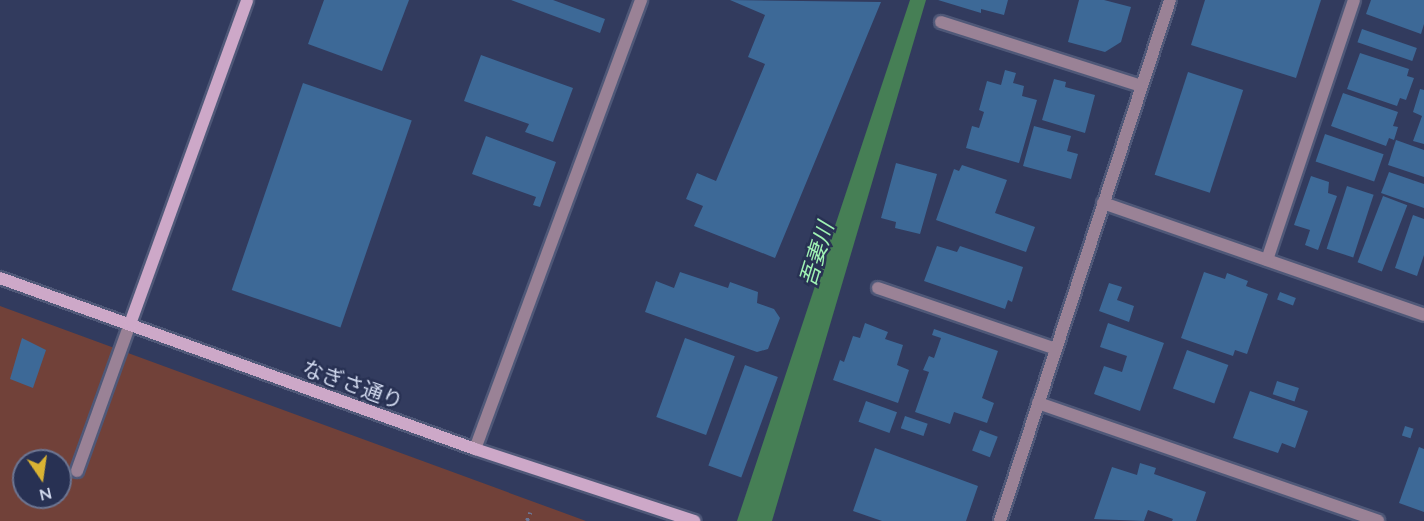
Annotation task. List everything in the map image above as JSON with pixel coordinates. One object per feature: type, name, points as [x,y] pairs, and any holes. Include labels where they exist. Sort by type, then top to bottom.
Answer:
[{"type":"street","points":[[77,471],[247,0]]},
{"type":"street","points":[[475,449],[641,0]]},
{"type":"street","points":[[1000,521],[1170,0]]},
{"type":"street","points":[[1267,260],[1354,0]]},
{"type":"street","points":[[941,22],[1141,86]]},
{"type":"street","points":[[1103,203],[1424,315]]},
{"type":"street","name":"なぎさ通り","points":[[0,278],[475,449],[694,521]]},
{"type":"street","points":[[878,288],[1056,350]]},
{"type":"street","points":[[1038,403],[1378,521]]},
{"type":"path","points":[[527,521],[530,513]]},
{"type":"shaded area","points":[[910,0],[926,0],[772,521],[737,521]]},
{"type":"shaded area","points":[[0,306],[586,521],[0,521]]},
{"type":"building","points":[[324,0],[409,0],[382,71],[308,44]]},
{"type":"building","points":[[511,0],[553,0],[605,19],[600,33]]},
{"type":"building","points":[[730,0],[881,2],[775,258],[694,226],[703,206],[686,199],[697,173],[716,181],[765,64],[748,57],[765,15]]},
{"type":"building","points":[[938,0],[1008,0],[1004,15],[981,9],[981,13]]},
{"type":"building","points":[[1079,0],[1104,0],[1131,7],[1121,42],[1105,52],[1068,42]]},
{"type":"building","points":[[1205,0],[1321,0],[1296,78],[1191,45]]},
{"type":"building","points":[[1371,0],[1424,0],[1424,24],[1421,34],[1366,14]]},
{"type":"building","points":[[1362,29],[1417,48],[1412,61],[1357,42]]},
{"type":"building","points":[[1360,53],[1409,69],[1407,76],[1414,78],[1406,100],[1400,98],[1397,106],[1347,89]]},
{"type":"building","points":[[481,55],[573,88],[553,142],[525,132],[529,124],[464,101]]},
{"type":"building","points":[[1005,70],[1016,73],[1013,83],[1024,86],[1022,96],[1037,100],[1019,163],[966,148],[972,126],[979,128],[984,112],[979,110],[987,81],[1001,85]]},
{"type":"building","points":[[1188,72],[1243,90],[1210,193],[1155,175]]},
{"type":"building","points":[[1054,79],[1066,82],[1065,87],[1095,95],[1085,133],[1042,120]]},
{"type":"building","points":[[303,83],[412,120],[340,328],[232,290]]},
{"type":"building","points":[[1420,89],[1424,90],[1424,144],[1413,141],[1422,116],[1413,112]]},
{"type":"building","points":[[1343,93],[1398,112],[1393,126],[1398,127],[1394,140],[1389,138],[1386,146],[1331,126]]},
{"type":"building","points":[[1034,126],[1071,136],[1067,151],[1078,154],[1071,179],[1023,166]]},
{"type":"building","points":[[1325,134],[1384,154],[1374,182],[1316,161]]},
{"type":"building","points":[[486,136],[556,162],[540,207],[533,205],[536,197],[472,174]]},
{"type":"building","points":[[1396,140],[1424,150],[1424,177],[1388,165]]},
{"type":"building","points":[[896,163],[937,174],[920,234],[895,228],[896,222],[881,218]]},
{"type":"building","points":[[962,165],[1007,180],[995,213],[1035,227],[1026,252],[936,220],[954,169],[959,171]]},
{"type":"building","points":[[1389,172],[1424,184],[1424,208],[1381,193]]},
{"type":"building","points":[[1311,176],[1329,182],[1328,193],[1337,196],[1318,250],[1305,245],[1310,230],[1294,225]]},
{"type":"building","points":[[1347,186],[1374,195],[1353,257],[1327,249]]},
{"type":"building","points":[[1383,196],[1407,205],[1382,272],[1358,262]]},
{"type":"building","points":[[1413,215],[1424,219],[1424,255],[1417,276],[1395,268]]},
{"type":"building","points":[[937,246],[957,252],[960,246],[1023,267],[1012,302],[1008,300],[1005,309],[924,281]]},
{"type":"building","points":[[680,272],[728,288],[730,282],[758,292],[757,303],[774,309],[780,318],[768,349],[757,352],[645,312],[656,281],[674,288]]},
{"type":"building","points":[[1204,272],[1225,279],[1227,273],[1248,281],[1246,286],[1268,294],[1247,354],[1235,350],[1233,356],[1181,338]]},
{"type":"building","points":[[1109,283],[1122,287],[1117,300],[1134,306],[1129,322],[1099,311]]},
{"type":"building","points":[[1280,292],[1296,298],[1293,306],[1277,299]]},
{"type":"building","points":[[865,323],[888,332],[885,339],[903,345],[897,365],[909,370],[898,403],[833,380],[840,360],[844,362],[853,336],[860,338]]},
{"type":"building","points":[[1108,323],[1164,343],[1140,411],[1094,394],[1104,366],[1122,372],[1127,356],[1100,347]]},
{"type":"building","points":[[934,329],[998,351],[982,398],[994,403],[987,423],[954,412],[950,424],[915,412],[929,372],[923,370],[929,356],[934,358],[941,338],[932,335]]},
{"type":"building","points":[[22,338],[46,350],[33,388],[10,379]]},
{"type":"building","points":[[685,338],[735,356],[706,435],[656,417]]},
{"type":"building","points":[[1187,350],[1228,365],[1214,404],[1173,389]]},
{"type":"building","points":[[745,365],[778,377],[741,478],[708,466]]},
{"type":"building","points":[[1277,381],[1299,388],[1295,401],[1273,394]]},
{"type":"building","points":[[1250,391],[1308,411],[1295,448],[1282,443],[1278,453],[1233,438]]},
{"type":"building","points":[[866,401],[897,412],[889,433],[858,422]]},
{"type":"building","points":[[905,416],[928,424],[923,436],[901,428]]},
{"type":"building","points":[[1405,426],[1414,429],[1410,438],[1402,436]]},
{"type":"building","points":[[980,430],[998,437],[990,457],[972,451]]},
{"type":"building","points":[[1419,447],[1424,449],[1424,512],[1399,503]]},
{"type":"building","points":[[875,448],[978,486],[966,521],[882,521],[853,511]]},
{"type":"building","points":[[1140,463],[1156,468],[1154,474],[1206,492],[1196,521],[1172,521],[1173,519],[1148,510],[1144,521],[1094,519],[1112,467],[1137,475]]},
{"type":"water label","name":"吾妻川","points":[[816,254]]}]
